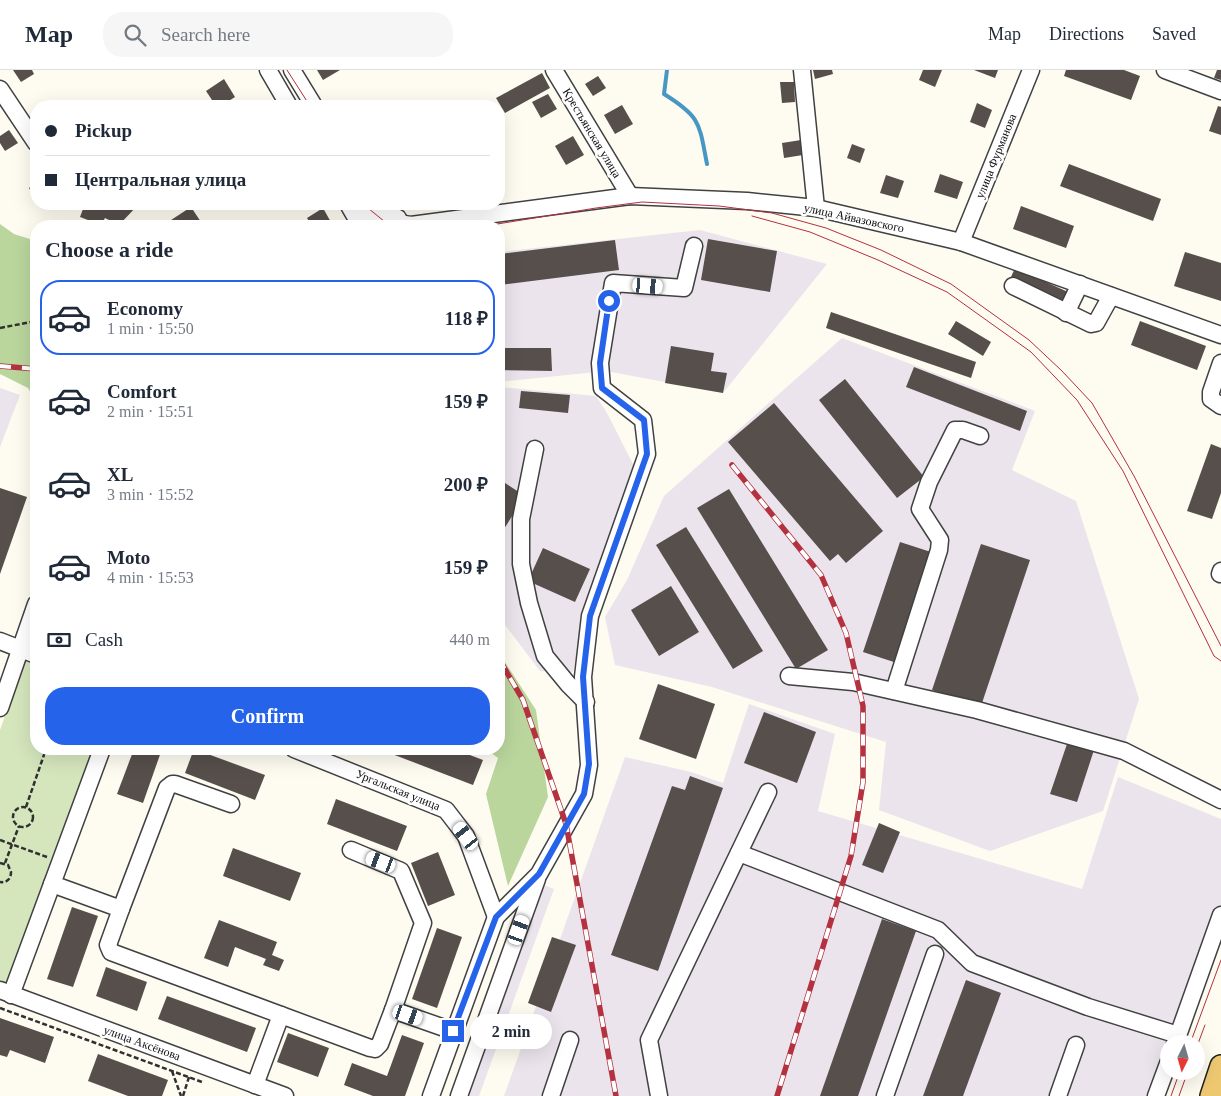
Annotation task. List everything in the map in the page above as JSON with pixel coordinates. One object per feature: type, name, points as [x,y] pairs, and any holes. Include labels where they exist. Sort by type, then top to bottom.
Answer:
[{"type":"main road","points":[[1211,1096],[1221,1066]]},
{"type":"street","points":[[268,70],[286,100]]},
{"type":"street","points":[[292,70],[310,100]]},
{"type":"street","name":"Крестьянская улица","points":[[554,70],[630,196]]},
{"type":"street","points":[[802,70],[816,208]]},
{"type":"street","name":"улица Фурманова","points":[[961,242],[1031,70]]},
{"type":"street","points":[[1165,70],[1221,91]]},
{"type":"street","points":[[0,88],[30,134]]},
{"type":"street","name":"улица Айвазовского","points":[[449,220],[630,196],[747,201],[816,208],[961,242],[1221,335]]},
{"type":"street","name":"улица Айвазовского","points":[[362,210],[382,220]]},
{"type":"street","points":[[383,210],[401,220]]},
{"type":"street","points":[[459,1096],[539,874],[584,794],[589,764],[583,677],[590,616],[647,454],[644,420],[602,388],[600,363],[613,284],[684,288],[694,246]]},
{"type":"street","points":[[1066,313],[1080,284]]},
{"type":"street","points":[[1014,286],[1085,323],[1091,324],[1096,324],[1111,296]]},
{"type":"street","points":[[1221,363],[1211,392],[1211,399],[1221,406]]},
{"type":"street","points":[[894,691],[939,550],[940,540],[920,508],[929,482],[955,430],[963,430],[980,436]]},
{"type":"street","points":[[535,449],[521,519],[520,564],[529,603],[545,656],[586,702]]},
{"type":"street","points":[[0,708],[30,621]]},
{"type":"street","points":[[0,641],[30,653]]},
{"type":"street","points":[[789,676],[853,682],[894,691],[976,710],[1124,750],[1221,800]]},
{"type":"street","points":[[6,992],[52,884],[100,755]]},
{"type":"street","name":"Ургальская улица","points":[[309,755],[446,810],[466,836],[496,917]]},
{"type":"street","points":[[232,804],[176,784],[167,788],[108,945],[111,952],[375,1049],[380,1044],[393,1010],[422,926],[422,921],[401,871],[351,850]]},
{"type":"street","points":[[659,1096],[648,1040],[768,792]]},
{"type":"street","points":[[739,853],[938,930],[972,963],[1088,1008],[1165,1035]]},
{"type":"street","points":[[430,1096],[496,917],[539,874]]},
{"type":"street","points":[[52,884],[121,909]]},
{"type":"street","points":[[1177,1035],[1221,915]]},
{"type":"street","points":[[885,1096],[935,954]]},
{"type":"street","name":"улица Аксёнова","points":[[6,992],[284,1096]]},
{"type":"street","points":[[393,1010],[453,1031]]},
{"type":"street","points":[[255,1085],[281,1015]]},
{"type":"street","points":[[552,1096],[570,1040]]},
{"type":"street","points":[[1058,1096],[1076,1045]]},
{"type":"street","points":[[1156,1096],[1162,1080]]},
{"type":"path","points":[[0,328],[30,322]]},
{"type":"path","points":[[26,807],[44,755]]},
{"type":"path","points":[[26,807],[31,812],[32,820],[27,826],[19,826],[14,821],[13,814],[18,808],[26,807]]},
{"type":"path","points":[[5,864],[19,826]]},
{"type":"path","points":[[0,840],[60,862]]},
{"type":"path","points":[[0,863],[10,868],[11,876],[6,882],[0,882]]},
{"type":"path","points":[[0,1008],[206,1083]]},
{"type":"path","points":[[172,1071],[182,1096]]},
{"type":"path","points":[[182,1096],[189,1077]]},
{"type":"shaded area","points":[[700,230],[827,264],[723,393],[606,371],[505,381],[505,251]]},
{"type":"shaded area","points":[[842,338],[1035,411],[1012,470],[1076,501],[1139,699],[1103,811],[990,851],[879,810],[886,742],[712,687],[615,665],[605,617],[627,580],[664,496]]},
{"type":"shaded area","points":[[0,388],[20,395],[0,447]]},
{"type":"shaded area","points":[[505,388],[596,396],[607,413],[635,468],[584,617],[573,672],[540,671],[505,625]]},
{"type":"shaded area","points":[[749,704],[835,734],[818,811],[1082,889],[1118,777],[1221,819],[1221,909],[1172,1035],[1160,1035],[1160,1077],[1153,1096],[504,1096],[625,757],[691,772],[723,783]]},
{"type":"shaded area","points":[[527,879],[554,889],[479,1096],[449,1096]]},
{"type":"green space","points":[[0,224],[14,234],[30,239],[30,391],[28,388],[0,374]]},
{"type":"green space","points":[[25,661],[30,663],[30,755],[92,755],[8,985],[0,983],[0,730]]},
{"type":"green space","points":[[505,662],[536,710],[548,797],[508,886],[486,794],[498,758],[494,755],[505,755]]},
{"type":"building","points":[[13,70],[32,70],[34,74],[21,82]]},
{"type":"building","points":[[317,70],[340,70],[323,80]]},
{"type":"building","points":[[813,70],[832,70],[833,74],[815,79]]},
{"type":"building","points":[[923,70],[942,70],[935,87],[919,80]]},
{"type":"building","points":[[974,70],[998,70],[995,78]]},
{"type":"building","points":[[1066,70],[1124,70],[1140,76],[1131,100],[1064,76]]},
{"type":"building","points":[[1217,70],[1221,70],[1221,80],[1214,78]]},
{"type":"building","points":[[542,73],[550,88],[505,113],[505,100],[497,100],[496,98]]},
{"type":"building","points":[[598,76],[606,88],[593,96],[585,84]]},
{"type":"building","points":[[224,79],[235,97],[230,100],[212,100],[206,91]]},
{"type":"building","points":[[780,82],[794,82],[795,102],[782,103]]},
{"type":"building","points":[[548,94],[557,109],[541,118],[532,102]]},
{"type":"building","points":[[977,103],[992,110],[985,128],[970,122]]},
{"type":"building","points":[[622,105],[633,124],[615,134],[604,115]]},
{"type":"building","points":[[1218,106],[1221,107],[1221,135],[1209,131]]},
{"type":"building","points":[[9,130],[18,143],[5,151],[0,143],[0,136]]},
{"type":"building","points":[[573,136],[584,155],[566,165],[555,146]]},
{"type":"building","points":[[801,140],[803,155],[784,158],[782,143]]},
{"type":"building","points":[[852,144],[865,149],[860,163],[847,158]]},
{"type":"building","points":[[1069,164],[1161,199],[1153,221],[1060,186]]},
{"type":"building","points":[[940,174],[963,182],[957,199],[934,192]]},
{"type":"building","points":[[886,175],[904,181],[898,198],[880,193]]},
{"type":"building","points":[[1021,206],[1074,226],[1066,248],[1013,229]]},
{"type":"building","points":[[83,210],[133,210],[124,220],[109,220],[105,218],[104,220],[88,220],[80,217]]},
{"type":"building","points":[[186,210],[193,210],[200,220],[171,220]]},
{"type":"building","points":[[320,210],[324,210],[330,220],[308,220],[307,218]]},
{"type":"building","points":[[708,239],[777,251],[770,292],[701,280]]},
{"type":"building","points":[[615,240],[619,270],[505,284],[505,253]]},
{"type":"building","points":[[1185,252],[1221,263],[1221,301],[1174,286]]},
{"type":"building","points":[[1015,268],[1068,292],[1064,301],[1011,277]]},
{"type":"building","points":[[831,312],[976,362],[971,378],[826,328]]},
{"type":"building","points":[[956,321],[991,342],[983,356],[948,334]]},
{"type":"building","points":[[1140,321],[1206,346],[1197,370],[1131,345]]},
{"type":"building","points":[[671,346],[714,353],[711,371],[727,373],[723,393],[665,383]]},
{"type":"building","points":[[505,348],[551,348],[552,371],[505,370]]},
{"type":"building","points":[[914,367],[1027,411],[1020,431],[906,387]]},
{"type":"building","points":[[845,379],[924,477],[897,498],[819,400]]},
{"type":"building","points":[[521,391],[570,395],[568,413],[519,408]]},
{"type":"building","points":[[774,403],[883,531],[846,563],[838,554],[830,561],[728,442]]},
{"type":"building","points":[[1211,444],[1221,448],[1221,493],[1212,519],[1187,511]]},
{"type":"building","points":[[505,483],[525,496],[505,527]]},
{"type":"building","points":[[0,488],[27,497],[0,574]]},
{"type":"building","points":[[729,489],[828,650],[796,669],[697,508]]},
{"type":"building","points":[[686,527],[763,651],[733,669],[656,545]]},
{"type":"building","points":[[900,542],[934,553],[897,663],[863,652]]},
{"type":"building","points":[[981,544],[1030,560],[981,706],[932,690]]},
{"type":"building","points":[[543,548],[590,569],[575,602],[528,581]]},
{"type":"building","points":[[671,586],[699,632],[659,656],[631,610]]},
{"type":"building","points":[[658,684],[715,704],[696,759],[639,739]]},
{"type":"building","points":[[764,712],[816,732],[797,783],[744,763]]},
{"type":"building","points":[[1068,741],[1094,750],[1077,802],[1050,794]]},
{"type":"building","points":[[132,755],[160,755],[143,803],[117,794]]},
{"type":"building","points":[[192,755],[210,755],[265,775],[255,800],[185,773]]},
{"type":"building","points":[[395,755],[470,755],[483,760],[473,785]]},
{"type":"building","points":[[690,776],[723,788],[658,971],[611,955],[672,786],[685,790]]},
{"type":"building","points":[[336,799],[407,826],[397,851],[327,824]]},
{"type":"building","points":[[879,823],[900,832],[883,873],[862,865]]},
{"type":"building","points":[[233,848],[301,873],[290,901],[223,876]]},
{"type":"building","points":[[438,852],[455,895],[428,906],[411,863]]},
{"type":"building","points":[[72,907],[98,916],[73,987],[47,979]]},
{"type":"building","points":[[882,919],[916,931],[858,1096],[820,1096]]},
{"type":"building","points":[[219,920],[277,942],[272,955],[284,960],[279,971],[263,965],[266,959],[235,947],[228,967],[204,958]]},
{"type":"building","points":[[437,928],[462,937],[437,1008],[412,999]]},
{"type":"building","points":[[552,937],[576,945],[551,1012],[528,1003]]},
{"type":"building","points":[[106,967],[147,982],[137,1011],[96,996]]},
{"type":"building","points":[[966,980],[1001,993],[963,1096],[923,1096]]},
{"type":"building","points":[[167,996],[256,1028],[247,1052],[158,1019]]},
{"type":"building","points":[[0,1018],[54,1037],[45,1063],[10,1050],[7,1057],[0,1055]]},
{"type":"building","points":[[288,1033],[329,1048],[318,1077],[277,1062]]},
{"type":"building","points":[[402,1035],[424,1043],[405,1096],[373,1096],[344,1085],[352,1063],[387,1076]]},
{"type":"building","points":[[98,1054],[168,1080],[162,1096],[128,1096],[88,1081]]},
{"type":"waterway","points":[[667,70],[664,94],[692,115],[700,130],[707,164]]},
{"type":"tram line","points":[[287,70],[306,100]]},
{"type":"tram line","points":[[505,223],[642,202],[719,206],[772,213],[826,228],[881,250],[951,284],[1029,340],[1092,403],[1134,476],[1221,646]]},
{"type":"tram line","points":[[370,210],[383,220]]},
{"type":"tram line","points":[[752,216],[810,232],[878,260],[947,292],[1031,352],[1077,400],[1123,471],[1214,656],[1221,661]]},
{"type":"tram line","points":[[1193,1035],[1221,960]]},
{"type":"tram line","points":[[1201,1035],[1205,1025]]},
{"type":"tram line","points":[[1171,1096],[1177,1080]]},
{"type":"tram line","points":[[1179,1096],[1185,1080]]},
{"type":"railway","points":[[0,366],[30,368]]},
{"type":"railway","points":[[732,465],[821,575],[846,633],[863,706],[863,782],[851,856],[777,1096]]},
{"type":"railway","points":[[505,669],[523,700],[566,824],[616,1096]]},
{"type":"route","points":[[453,1031],[496,917],[539,874],[584,794],[589,764],[583,677],[590,616],[647,454],[644,420],[602,388],[600,363],[609,301]]}]
